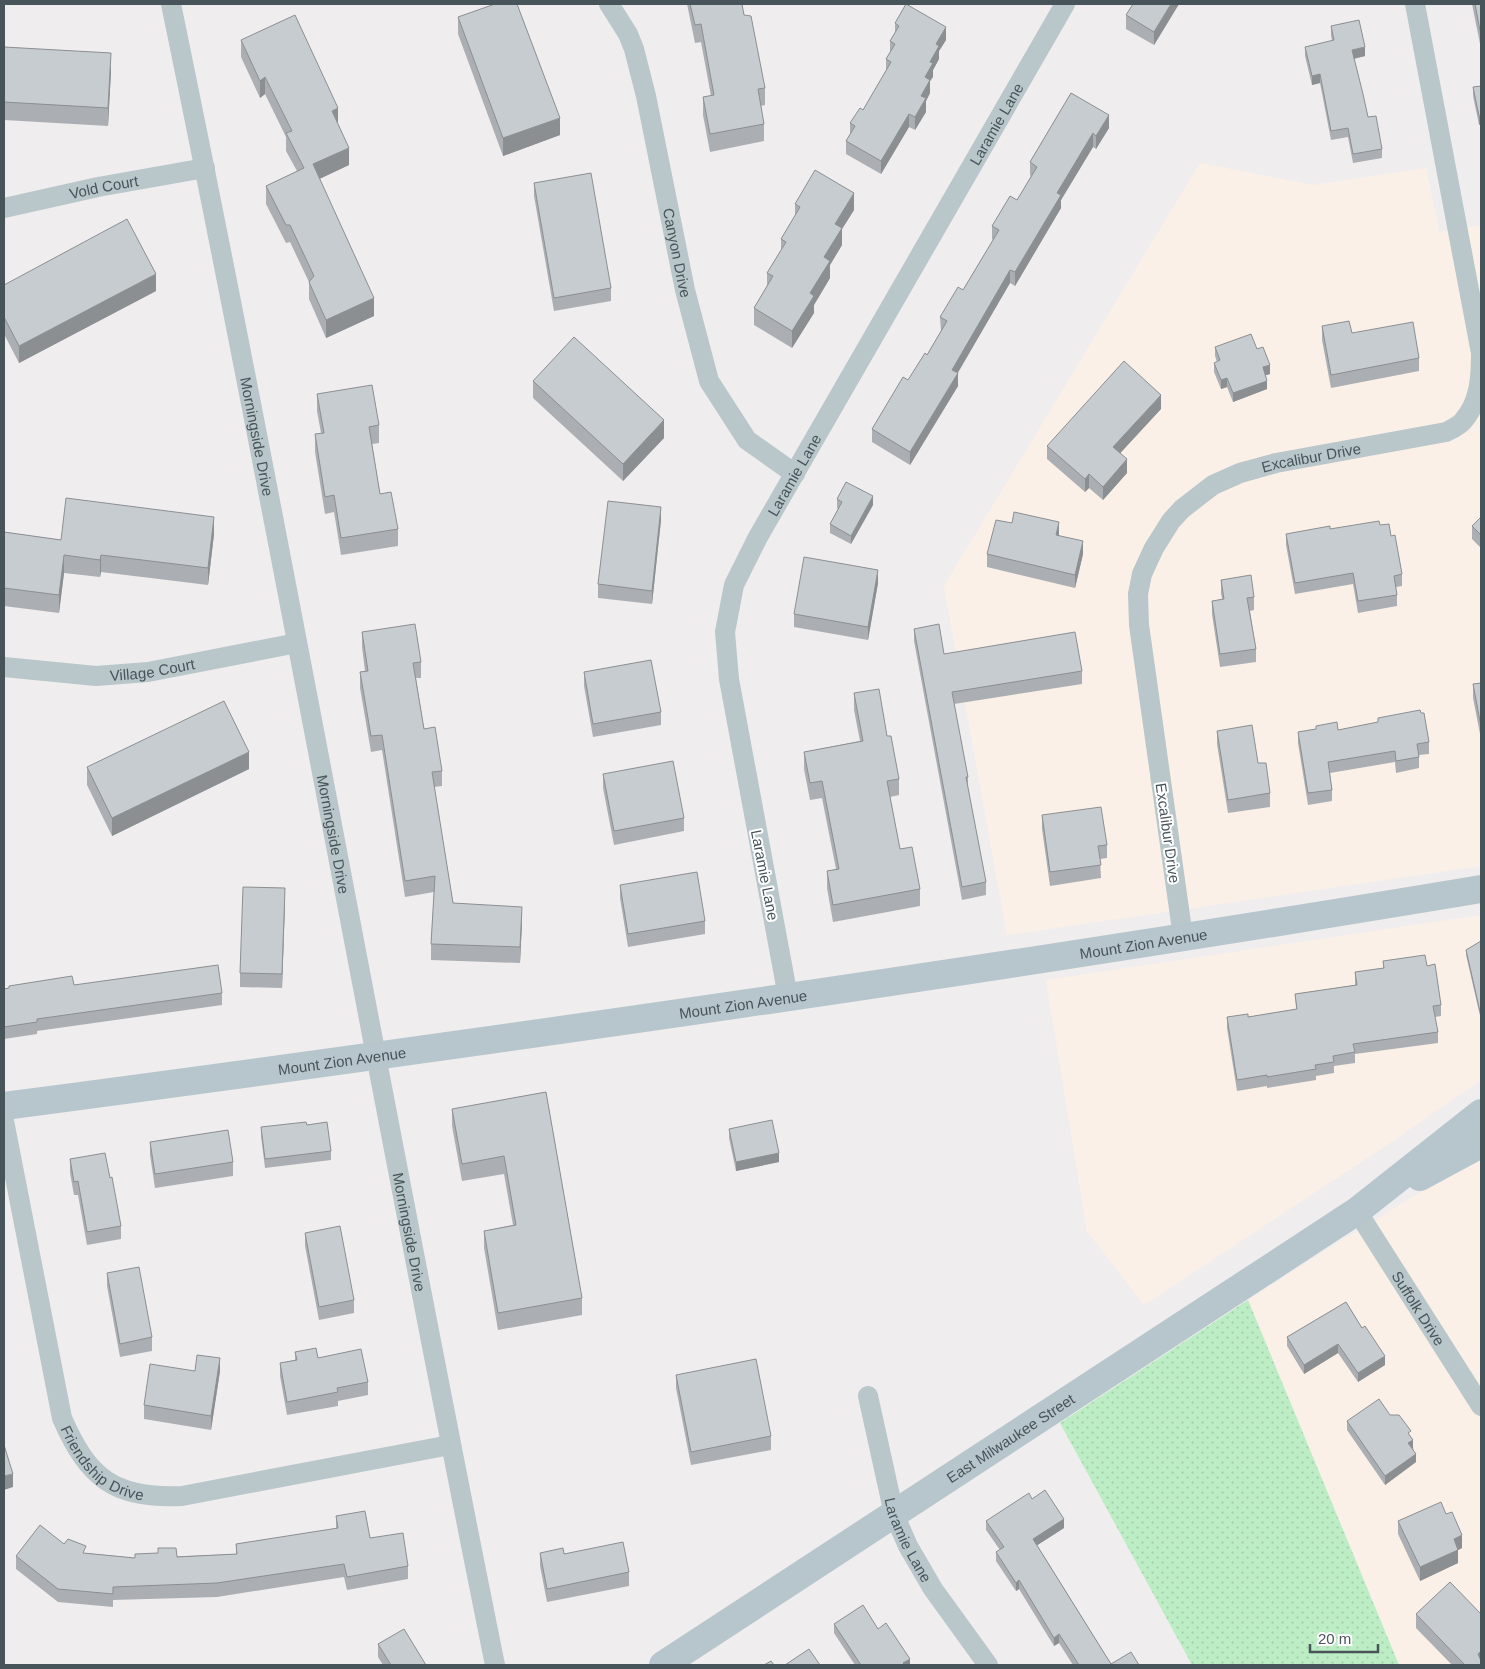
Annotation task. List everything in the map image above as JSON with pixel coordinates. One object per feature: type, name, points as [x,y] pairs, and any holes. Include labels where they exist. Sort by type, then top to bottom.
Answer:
[{"type":"main road","name":"Mount Zion Avenue","points":[[4,1106],[376,1057],[788,997],[1184,937],[1481,889]]},
{"type":"main road","name":"East Milwaukee Street","points":[[1357,1211],[1481,1113]]},
{"type":"main road","name":"East Milwaukee Street","points":[[663,1665],[1357,1211],[1481,1144]]},
{"type":"street","name":"Morningside Drive","points":[[171,4],[205,168],[297,643],[450,1445],[495,1665]]},
{"type":"street","name":"Canyon Drive","points":[[609,4],[628,34],[634,49],[646,96],[685,290],[709,381],[747,440],[795,474]]},
{"type":"street","name":"Laramie Lane","points":[[788,997],[729,679],[725,632],[734,585],[758,537],[1066,4]]},
{"type":"street","name":"Excalibur Drive","points":[[1184,937],[1139,625],[1138,594],[1142,574],[1154,548],[1164,531],[1182,509],[1213,486],[1229,477],[1276,463],[1446,432],[1462,423],[1471,410],[1479,390],[1481,353],[1416,4]]},
{"type":"street","name":"Vold Court","points":[[4,208],[98,187],[205,168]]},
{"type":"street","name":"Village Court","points":[[4,667],[96,676],[148,672],[297,643]]},
{"type":"street","name":"Friendship Drive","points":[[4,1121],[62,1418],[73,1443],[84,1460],[98,1475],[121,1489],[131,1492],[164,1497],[182,1496],[450,1445]]},
{"type":"street","name":"Suffolk Drive","points":[[1357,1211],[1481,1406]]},
{"type":"street","name":"Laramie Lane","points":[[868,1396],[894,1514],[908,1546],[933,1589],[988,1665]]},
{"type":"shaded area","points":[[1200,163],[1313,185],[1426,168],[1439,232],[1481,225],[1481,866],[1007,935],[944,586]]},
{"type":"shaded area","points":[[1481,915],[1481,1080],[1390,1143],[1144,1305],[1087,1231],[1046,980]]},
{"type":"shaded area","points":[[1481,1155],[1481,1665],[1399,1665],[1248,1300]]},
{"type":"green space","points":[[1248,1300],[1399,1665],[1192,1665],[1060,1423]]},
{"type":"building","points":[[495,4],[517,4],[560,118],[503,138],[458,17]]},
{"type":"building","points":[[690,4],[742,4],[744,15],[751,16],[765,88],[758,89],[764,124],[710,134],[703,97],[714,95],[701,24],[695,25]]},
{"type":"building","points":[[906,4],[946,27],[936,44],[939,46],[930,62],[933,63],[925,77],[930,80],[921,96],[926,98],[915,117],[909,114],[881,161],[846,141],[855,126],[850,123],[860,108],[863,110],[891,62],[886,59],[895,44],[890,41],[899,26],[895,23]]},
{"type":"building","points":[[1133,4],[1171,4],[1154,32],[1126,15]]},
{"type":"building","points":[[1475,4],[1481,4],[1481,36]]},
{"type":"building","points":[[295,15],[338,108],[332,111],[349,148],[313,164],[374,298],[326,320],[309,282],[314,276],[290,225],[286,225],[266,186],[304,168],[286,133],[292,131],[265,77],[260,81],[241,40]]},
{"type":"building","points":[[1359,20],[1365,47],[1352,50],[1368,117],[1376,116],[1382,149],[1353,154],[1348,128],[1331,131],[1320,74],[1312,76],[1305,47],[1334,40],[1331,26]]},
{"type":"building","points":[[4,47],[111,53],[108,108],[4,102]]},
{"type":"building","points":[[1481,86],[1481,116],[1479,116],[1473,87]]},
{"type":"building","points":[[1071,93],[1109,115],[1096,136],[1093,133],[1057,193],[1061,195],[1015,272],[1010,270],[952,370],[958,373],[910,452],[872,429],[903,377],[908,380],[925,353],[927,355],[947,321],[940,317],[958,287],[963,290],[999,230],[992,226],[1010,196],[1017,200],[1037,167],[1030,162]]},
{"type":"building","points":[[815,170],[854,193],[835,224],[842,228],[824,257],[830,261],[810,293],[814,296],[792,331],[754,308],[773,276],[767,273],[786,242],[781,239],[800,207],[795,204]]},
{"type":"building","points":[[591,173],[611,288],[554,298],[534,183]]},
{"type":"building","points":[[127,219],[156,274],[19,346],[4,317],[4,285]]},
{"type":"building","points":[[1349,321],[1352,333],[1413,322],[1419,358],[1331,375],[1322,326]]},
{"type":"building","points":[[1251,334],[1257,349],[1263,347],[1270,365],[1263,367],[1267,381],[1233,393],[1227,378],[1221,380],[1214,363],[1220,360],[1215,347]]},
{"type":"building","points":[[574,337],[664,420],[623,464],[533,381]]},
{"type":"building","points":[[1124,361],[1161,395],[1113,447],[1127,459],[1103,487],[1089,474],[1085,479],[1047,446]]},
{"type":"building","points":[[372,385],[379,425],[369,427],[380,494],[391,492],[398,529],[341,538],[334,495],[325,497],[315,434],[324,433],[317,394]]},
{"type":"building","points":[[846,482],[873,496],[851,536],[830,524],[842,502],[837,499]]},
{"type":"building","points":[[66,498],[214,517],[208,568],[101,555],[100,560],[64,555],[59,595],[4,588],[4,532],[61,540]]},
{"type":"building","points":[[608,501],[661,507],[652,591],[598,584]]},
{"type":"building","points":[[1014,512],[1059,522],[1056,535],[1083,541],[1075,575],[987,554],[996,520],[1012,523]]},
{"type":"building","points":[[1481,517],[1481,535],[1472,526]]},
{"type":"building","points":[[1379,521],[1380,525],[1389,524],[1391,536],[1395,535],[1402,574],[1394,576],[1397,595],[1358,601],[1353,573],[1295,583],[1286,534],[1330,526],[1330,529]]},
{"type":"building","points":[[804,557],[878,570],[868,627],[794,614]]},
{"type":"building","points":[[1251,575],[1254,597],[1247,598],[1256,649],[1220,654],[1212,601],[1224,599],[1221,580]]},
{"type":"building","points":[[415,624],[421,662],[413,663],[424,729],[435,727],[442,771],[432,772],[453,903],[522,907],[520,947],[431,944],[435,876],[405,881],[382,735],[371,736],[360,672],[368,671],[362,632]]},
{"type":"building","points":[[939,624],[944,654],[1075,632],[1082,671],[952,692],[986,882],[962,887],[914,629]]},
{"type":"building","points":[[651,660],[661,712],[593,724],[584,672]]},
{"type":"building","points":[[1481,683],[1481,726],[1473,684]]},
{"type":"building","points":[[879,689],[887,736],[891,736],[899,779],[887,781],[900,849],[912,847],[920,889],[833,905],[827,871],[839,869],[822,781],[810,783],[804,752],[863,741],[854,693]]},
{"type":"building","points":[[224,701],[249,752],[112,818],[87,767]]},
{"type":"building","points":[[1420,710],[1421,713],[1424,713],[1429,742],[1417,744],[1419,757],[1396,761],[1395,751],[1328,762],[1332,790],[1308,793],[1298,732],[1316,729],[1316,726],[1337,722],[1338,730],[1378,722],[1378,718]]},
{"type":"building","points":[[1252,725],[1258,763],[1266,763],[1270,793],[1228,800],[1217,731]]},
{"type":"building","points":[[673,761],[684,818],[614,831],[603,774]]},
{"type":"building","points":[[1101,807],[1107,845],[1098,846],[1101,865],[1050,872],[1042,815]]},
{"type":"building","points":[[697,872],[705,921],[628,934],[620,885]]},
{"type":"building","points":[[243,887],[285,888],[282,974],[240,973]]},
{"type":"building","points":[[1481,941],[1481,1016],[1466,950]]},
{"type":"building","points":[[1425,955],[1427,966],[1435,964],[1441,1005],[1433,1006],[1438,1032],[1353,1044],[1355,1052],[1333,1056],[1334,1062],[1315,1065],[1316,1069],[1237,1080],[1227,1017],[1248,1014],[1248,1017],[1297,1009],[1295,994],[1357,985],[1355,972],[1384,968],[1383,961]]},
{"type":"building","points":[[218,965],[222,993],[37,1019],[37,1022],[4,1027],[4,989],[9,988],[9,986],[72,976],[74,985]]},
{"type":"building","points":[[546,1092],[582,1298],[498,1313],[484,1231],[516,1225],[504,1156],[462,1164],[452,1109]]},
{"type":"building","points":[[772,1120],[779,1153],[736,1162],[729,1129]]},
{"type":"building","points":[[306,1122],[307,1125],[327,1122],[331,1151],[265,1159],[261,1127]]},
{"type":"building","points":[[228,1130],[233,1162],[155,1174],[150,1142]]},
{"type":"building","points":[[105,1153],[110,1178],[112,1177],[121,1226],[87,1232],[78,1181],[74,1182],[70,1159]]},
{"type":"building","points":[[340,1226],[354,1300],[319,1307],[305,1233]]},
{"type":"building","points":[[139,1267],[152,1337],[120,1344],[107,1273]]},
{"type":"building","points":[[1346,1302],[1362,1328],[1365,1326],[1385,1356],[1358,1373],[1338,1344],[1304,1365],[1287,1337]]},
{"type":"building","points":[[316,1348],[318,1358],[361,1349],[368,1382],[337,1388],[338,1392],[287,1402],[280,1363],[297,1360],[295,1352]]},
{"type":"building","points":[[197,1355],[220,1358],[211,1416],[144,1405],[150,1364],[195,1371]]},
{"type":"building","points":[[756,1359],[771,1436],[691,1452],[676,1375]]},
{"type":"building","points":[[1379,1399],[1390,1415],[1399,1415],[1411,1431],[1408,1433],[1413,1440],[1408,1443],[1416,1454],[1385,1476],[1347,1421]]},
{"type":"building","points":[[4,1445],[13,1474],[4,1476]]},
{"type":"building","points":[[1045,1490],[1064,1519],[1033,1539],[1111,1664],[1131,1652],[1139,1665],[1079,1665],[1059,1634],[1054,1638],[1019,1580],[1016,1583],[996,1552],[1004,1547],[986,1521],[1029,1493],[1032,1499]]},
{"type":"building","points":[[1441,1502],[1446,1514],[1452,1512],[1462,1535],[1454,1539],[1458,1550],[1420,1567],[1398,1521]]},
{"type":"building","points":[[365,1511],[370,1538],[403,1533],[408,1566],[347,1577],[344,1564],[217,1583],[113,1587],[113,1594],[58,1589],[16,1556],[40,1525],[64,1544],[68,1539],[86,1546],[83,1553],[135,1558],[135,1554],[158,1553],[158,1548],[176,1548],[177,1557],[237,1554],[236,1544],[338,1528],[336,1516]]},
{"type":"building","points":[[623,1542],[629,1572],[547,1589],[540,1553],[563,1548],[564,1554]]},
{"type":"building","points":[[1450,1582],[1481,1614],[1481,1651],[1478,1654],[1481,1665],[1465,1665],[1416,1614]]},
{"type":"building","points":[[863,1605],[878,1629],[886,1623],[910,1659],[903,1663],[905,1665],[861,1665],[834,1624]]},
{"type":"building","points":[[404,1629],[426,1665],[391,1665],[378,1644]]},
{"type":"building","points":[[809,1649],[820,1665],[785,1665]]},
{"type":"building","points":[[771,1661],[774,1665],[764,1665]]}]
